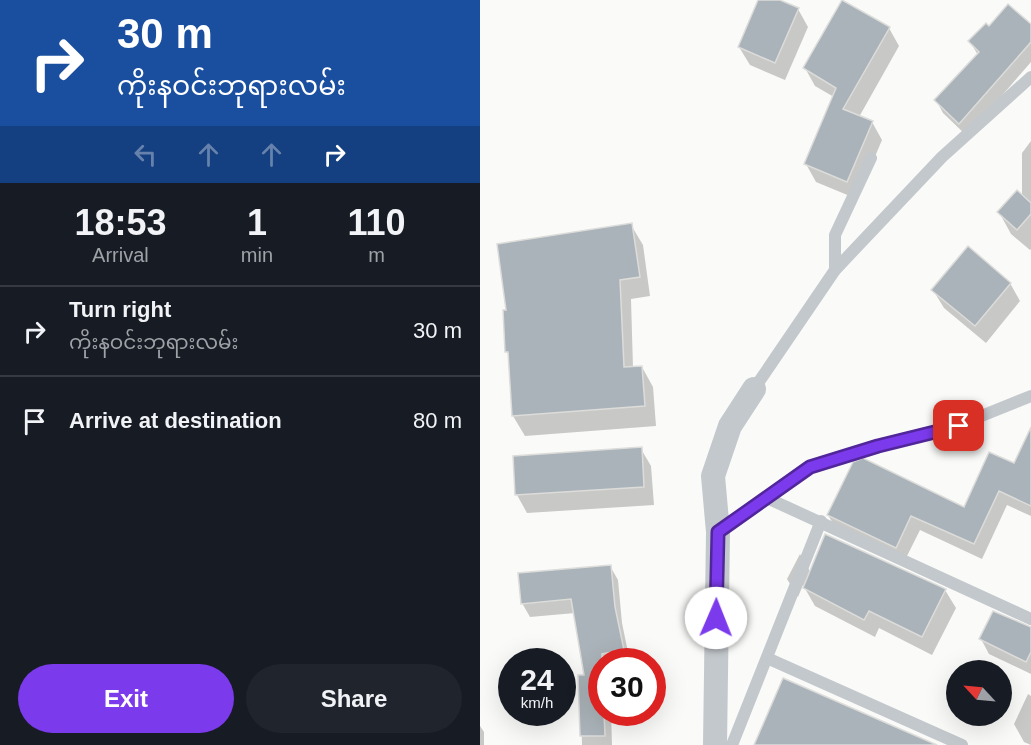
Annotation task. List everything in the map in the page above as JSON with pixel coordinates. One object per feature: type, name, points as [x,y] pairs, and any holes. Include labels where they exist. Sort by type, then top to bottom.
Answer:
[{"type":"street","points":[[715,745],[718,532],[713,476],[730,426],[754,389]]},
{"type":"lane","points":[[754,389],[835,270],[942,157],[1031,77]]},
{"type":"lane","points":[[835,270],[835,235],[871,158]]},
{"type":"lane","points":[[718,532],[810,467],[878,446],[959,426],[1031,396]]},
{"type":"lane","points":[[767,498],[1031,619]]},
{"type":"lane","points":[[732,745],[821,521]]},
{"type":"lane","points":[[767,658],[962,745]]},
{"type":"building","points":[[758,0],[780,0],[799,8],[775,63],[738,47]]},
{"type":"building","points":[[842,0],[890,27],[843,109],[873,121],[847,182],[804,164],[836,88],[803,68]]},
{"type":"building","points":[[1008,4],[1031,24],[1031,42],[959,124],[934,100],[979,52],[968,41],[986,23],[989,26]]},
{"type":"building","points":[[1017,190],[1031,203],[1031,214],[1017,230],[997,212]]},
{"type":"building","points":[[632,223],[640,277],[620,280],[624,367],[642,366],[645,406],[512,416],[508,352],[505,352],[503,310],[506,310],[497,244]]},
{"type":"building","points":[[968,246],[1011,283],[975,326],[931,290]]},
{"type":"building","points":[[1031,427],[1031,506],[999,491],[974,544],[911,516],[896,548],[827,515],[853,462],[863,458],[964,507],[989,452],[1014,463]]},
{"type":"building","points":[[642,447],[644,487],[515,495],[513,456]]},
{"type":"building","points":[[825,534],[946,589],[922,637],[869,611],[864,620],[803,588]]},
{"type":"building","points":[[611,565],[615,607],[624,648],[588,648],[588,726],[605,726],[605,736],[580,736],[578,675],[584,675],[571,599],[521,604],[518,573]]},
{"type":"building","points":[[993,611],[1031,627],[1031,652],[1026,662],[979,639]]},
{"type":"building","points":[[783,678],[937,745],[754,745]]},
{"type":"route","points":[[716,618],[718,532],[810,467],[878,446],[959,426]]}]
